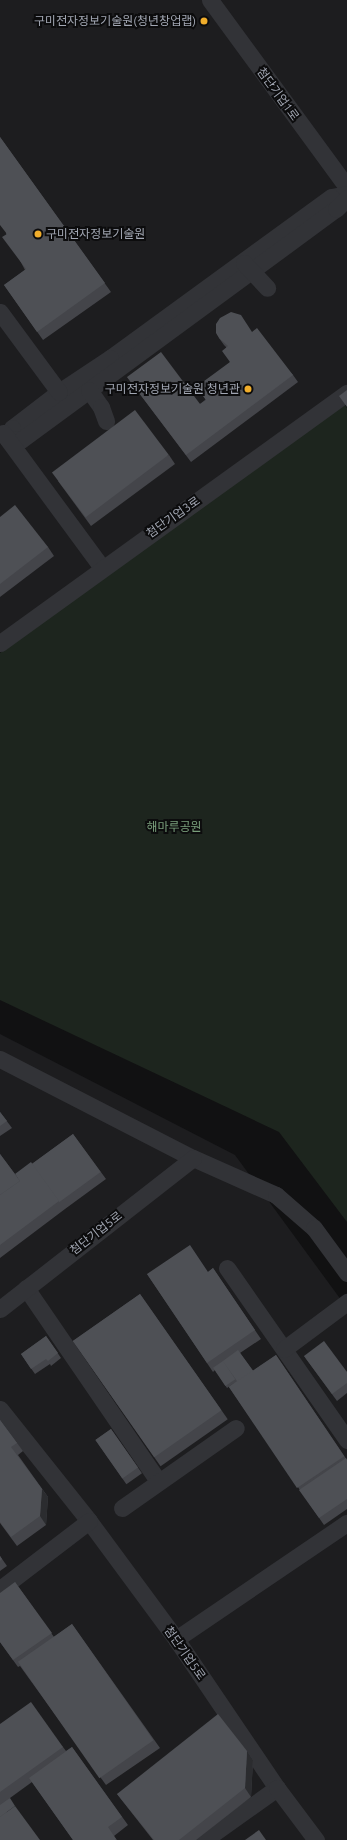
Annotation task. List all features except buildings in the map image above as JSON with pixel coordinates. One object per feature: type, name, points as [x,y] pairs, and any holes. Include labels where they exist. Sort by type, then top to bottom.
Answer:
[{"type":"street","name":"첨단기업1로","points":[[210,0],[347,187]]},
{"type":"street","points":[[4,439],[21,440],[89,390],[246,267],[331,197],[347,194]]},
{"type":"street","points":[[4,439],[12,428],[59,392],[246,267],[336,209],[347,198]]},
{"type":"street","points":[[246,267],[266,288]]},
{"type":"street","points":[[0,312],[59,392]]},
{"type":"street","points":[[89,390],[102,407],[106,421]]},
{"type":"street","name":"첨단기업3로","points":[[0,642],[347,393]]},
{"type":"street","points":[[4,439],[102,568]]},
{"type":"street","points":[[0,1059],[193,1158],[276,1196],[314,1228],[347,1273]]},
{"type":"street","name":"첨단기업5로","points":[[0,1309],[193,1158]]},
{"type":"street","points":[[227,1268],[347,1440]]},
{"type":"street","points":[[26,1288],[158,1481]]},
{"type":"street","points":[[284,1349],[347,1302]]},
{"type":"street","name":"첨단기업5로","points":[[0,1409],[89,1521],[176,1639],[277,1788],[316,1840]]},
{"type":"street","points":[[122,1508],[158,1481],[236,1428]]},
{"type":"street","points":[[0,1589],[89,1521]]},
{"type":"street","points":[[176,1639],[347,1523]]},
{"type":"street","points":[[204,1840],[277,1788]]},
{"type":"shaded area","points":[[0,0],[347,0],[347,386],[0,635]]},
{"type":"shaded area","points":[[0,1034],[235,1155],[347,1308],[347,1840],[0,1840]]},
{"type":"green space","name":"해마루공원","points":[[345,405],[347,408],[347,1222],[279,1132],[0,1000],[0,653],[102,568]]},
{"type":"place","name":"구미전자정보기술원(청년창업랩)","points":[[204,21]]},
{"type":"place","name":"구미전자정보기술원","points":[[38,234]]},
{"type":"place","name":"구미전자정보기술원 청년관","points":[[248,389]]}]
